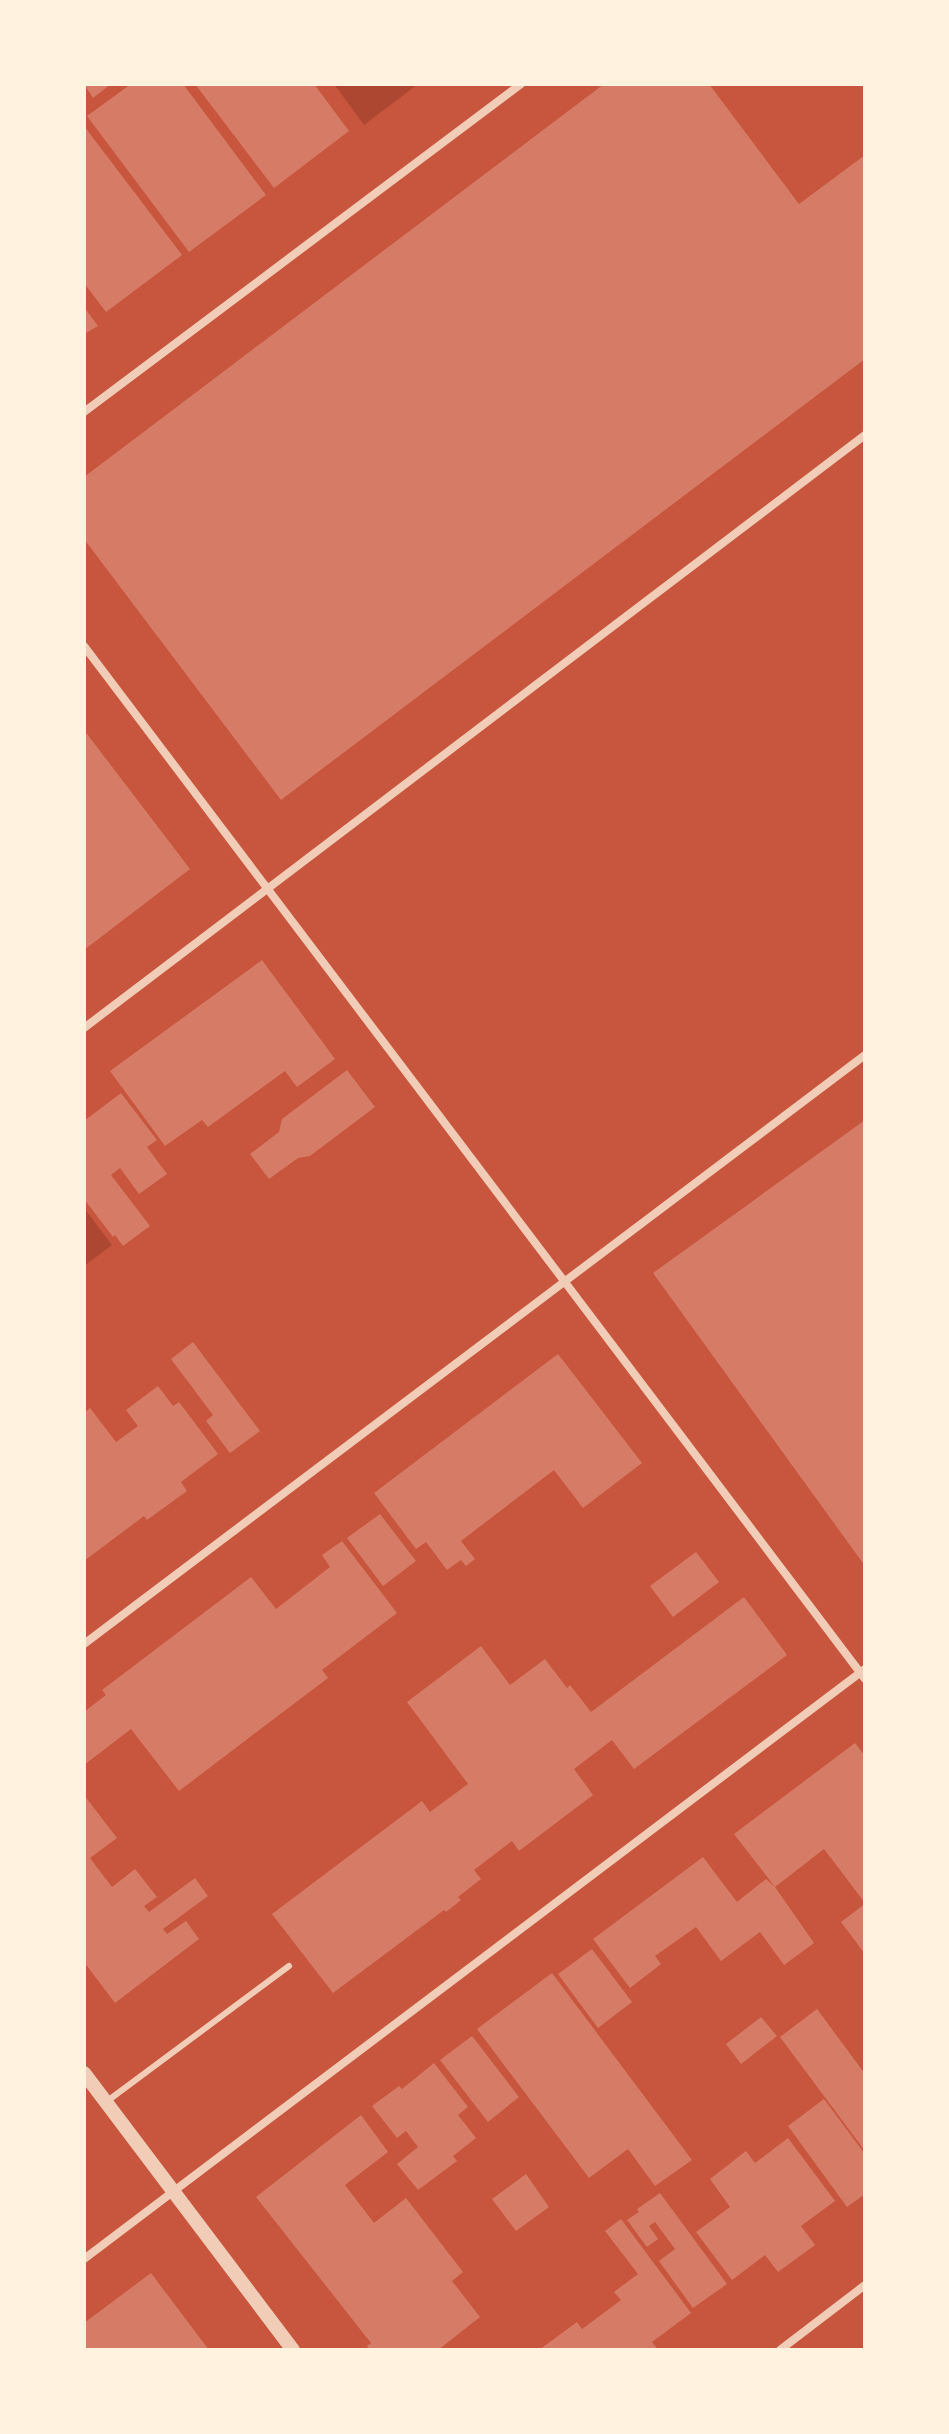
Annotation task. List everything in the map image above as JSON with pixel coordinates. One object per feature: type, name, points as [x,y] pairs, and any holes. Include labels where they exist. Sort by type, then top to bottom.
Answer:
[{"type":"street","points":[[84,412],[521,84]]},
{"type":"street","points":[[84,1028],[865,435]]},
{"type":"street","points":[[84,646],[863,1673],[84,2259]]},
{"type":"street","points":[[84,1644],[865,1055]]},
{"type":"street","points":[[84,2073],[293,2350]]},
{"type":"street","points":[[780,2350],[865,2285]]},
{"type":"lane","points":[[106,2102],[289,1966]]},
{"type":"shaded area","points":[[334,84],[418,84],[364,125]]},
{"type":"shaded area","points":[[84,1208],[112,1245],[84,1266]]},
{"type":"building","points":[[84,84],[111,84],[93,98]]},
{"type":"building","points":[[131,84],[183,84],[266,195],[189,252],[87,116]]},
{"type":"building","points":[[195,84],[314,84],[349,131],[274,188]]},
{"type":"building","points":[[604,84],[709,84],[799,204],[865,155],[865,359],[281,800],[84,539],[84,477]]},
{"type":"building","points":[[84,126],[182,255],[106,312],[84,283]]},
{"type":"building","points":[[84,307],[98,326],[84,334]]},
{"type":"building","points":[[84,730],[190,869],[84,950]]},
{"type":"building","points":[[262,960],[335,1059],[297,1087],[285,1071],[208,1127],[202,1120],[165,1146],[110,1071]]},
{"type":"building","points":[[347,1070],[375,1107],[310,1156],[298,1158],[269,1179],[250,1154],[279,1132],[282,1119]]},
{"type":"building","points":[[121,1093],[157,1140],[147,1147],[167,1174],[139,1194],[120,1168],[111,1175],[150,1226],[123,1246],[84,1199],[84,1121]]},
{"type":"building","points":[[865,1120],[865,1566],[653,1273]]},
{"type":"building","points":[[193,1342],[260,1431],[230,1453],[206,1421],[213,1415],[171,1359]]},
{"type":"building","points":[[558,1354],[642,1463],[583,1508],[554,1470],[461,1541],[475,1559],[466,1566],[461,1560],[447,1570],[426,1542],[416,1549],[374,1493]]},
{"type":"building","points":[[158,1386],[173,1406],[179,1402],[218,1454],[181,1482],[187,1491],[147,1520],[144,1516],[84,1561],[84,1413],[90,1408],[116,1442],[138,1426],[126,1410]]},
{"type":"building","points":[[380,1514],[416,1561],[383,1586],[347,1538]]},
{"type":"building","points":[[342,1541],[397,1613],[322,1670],[328,1678],[179,1791],[131,1729],[84,1765],[84,1712],[106,1695],[102,1690],[251,1577],[276,1609],[330,1567],[322,1555]]},
{"type":"building","points":[[696,1552],[719,1582],[673,1617],[650,1586]]},
{"type":"building","points":[[744,1597],[787,1655],[634,1769],[612,1740],[574,1769],[593,1795],[519,1851],[512,1841],[474,1870],[481,1879],[458,1897],[461,1900],[333,1993],[272,1914],[422,1801],[430,1812],[468,1784],[407,1702],[481,1646],[510,1685],[545,1659],[591,1712]]},
{"type":"building","points":[[855,1743],[865,1756],[865,1903],[824,1849],[775,1887],[734,1834]]},
{"type":"building","points":[[84,1795],[117,1838],[90,1858],[112,1887],[135,1869],[157,1897],[144,1906],[149,1912],[195,1878],[208,1896],[163,1929],[167,1934],[186,1921],[199,1939],[115,2003],[84,1962]]},
{"type":"building","points":[[703,1857],[737,1902],[766,1879],[814,1943],[784,1965],[760,1932],[721,1961],[696,1927],[655,1956],[661,1964],[630,1988],[593,1939]]},
{"type":"building","points":[[865,1904],[865,1954],[841,1922]]},
{"type":"building","points":[[592,1949],[632,2002],[598,2028],[558,1974]]},
{"type":"building","points":[[552,1973],[692,2160],[655,2186],[628,2149],[589,2178],[477,2029]]},
{"type":"building","points":[[817,2009],[865,2074],[865,2151],[780,2037]]},
{"type":"building","points":[[761,2017],[777,2036],[741,2064],[726,2044]]},
{"type":"building","points":[[472,2036],[519,2097],[488,2122],[440,2060]]},
{"type":"building","points":[[434,2063],[468,2107],[458,2115],[476,2138],[453,2156],[457,2161],[418,2190],[397,2164],[418,2147],[406,2131],[397,2138],[372,2106],[399,2086],[402,2089]]},
{"type":"building","points":[[824,2099],[865,2154],[865,2194],[847,2207],[788,2126]]},
{"type":"building","points":[[361,2115],[388,2152],[345,2185],[374,2223],[406,2198],[463,2272],[452,2281],[480,2317],[438,2350],[370,2350],[367,2346],[371,2343],[256,2197]]},
{"type":"building","points":[[788,2138],[835,2201],[801,2226],[815,2245],[778,2272],[765,2255],[732,2280],[696,2232],[730,2207],[710,2179],[746,2151],[755,2163]]},
{"type":"building","points":[[526,2174],[549,2207],[516,2231],[492,2199]]},
{"type":"building","points":[[660,2193],[727,2284],[693,2308],[659,2261],[675,2249],[655,2222],[649,2226],[658,2239],[647,2247],[627,2220]]},
{"type":"building","points":[[621,2219],[691,2313],[652,2342],[658,2350],[539,2350],[577,2322],[582,2329],[621,2300],[614,2292],[638,2274],[605,2231]]},
{"type":"building","points":[[151,2273],[209,2350],[84,2350],[84,2323]]}]
